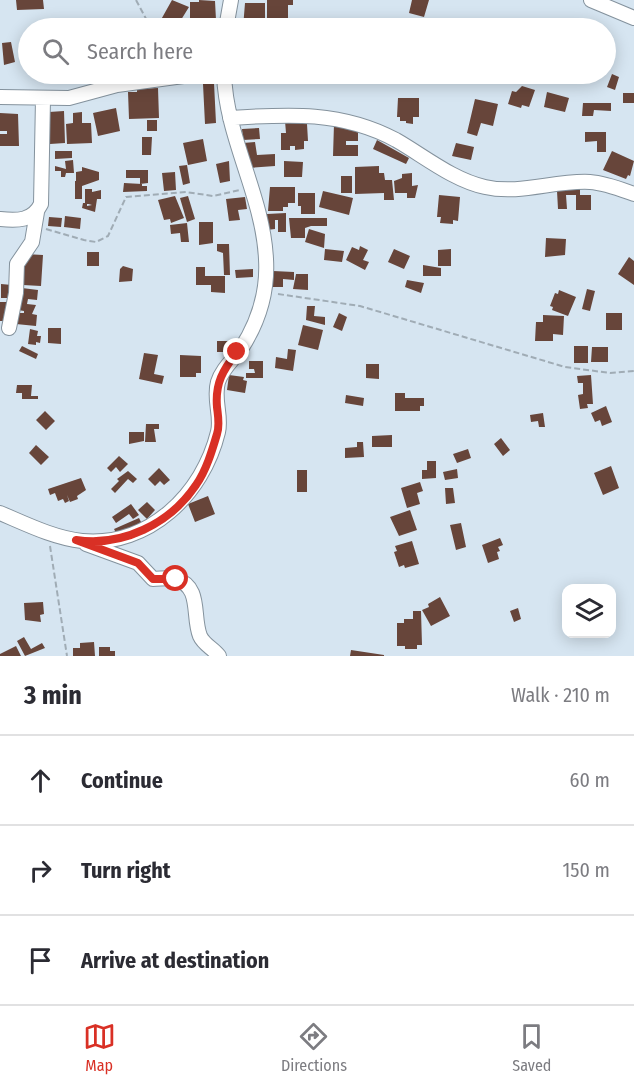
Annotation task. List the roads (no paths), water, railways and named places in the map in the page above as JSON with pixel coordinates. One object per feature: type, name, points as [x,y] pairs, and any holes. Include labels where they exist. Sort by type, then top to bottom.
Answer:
[{"type":"street","points":[[228,18],[231,0]]},
{"type":"street","points":[[591,0],[634,18]]},
{"type":"street","points":[[0,97],[69,98],[117,84]]},
{"type":"street","points":[[76,540],[107,541],[131,536],[161,518],[186,498],[196,485],[218,433],[218,383],[258,317],[266,292],[266,258],[262,229],[230,118],[225,84]]},
{"type":"street","points":[[9,328],[15,293],[16,264],[32,242],[40,204],[43,167],[43,99]]},
{"type":"street","points":[[230,118],[289,115],[353,121],[395,140],[459,177],[482,186],[503,190],[587,182],[634,194]]},
{"type":"street","points":[[0,219],[37,217]]},
{"type":"street","points":[[0,513],[138,563],[153,579],[176,579],[191,589],[194,594],[196,618],[201,636],[219,656]]}]
